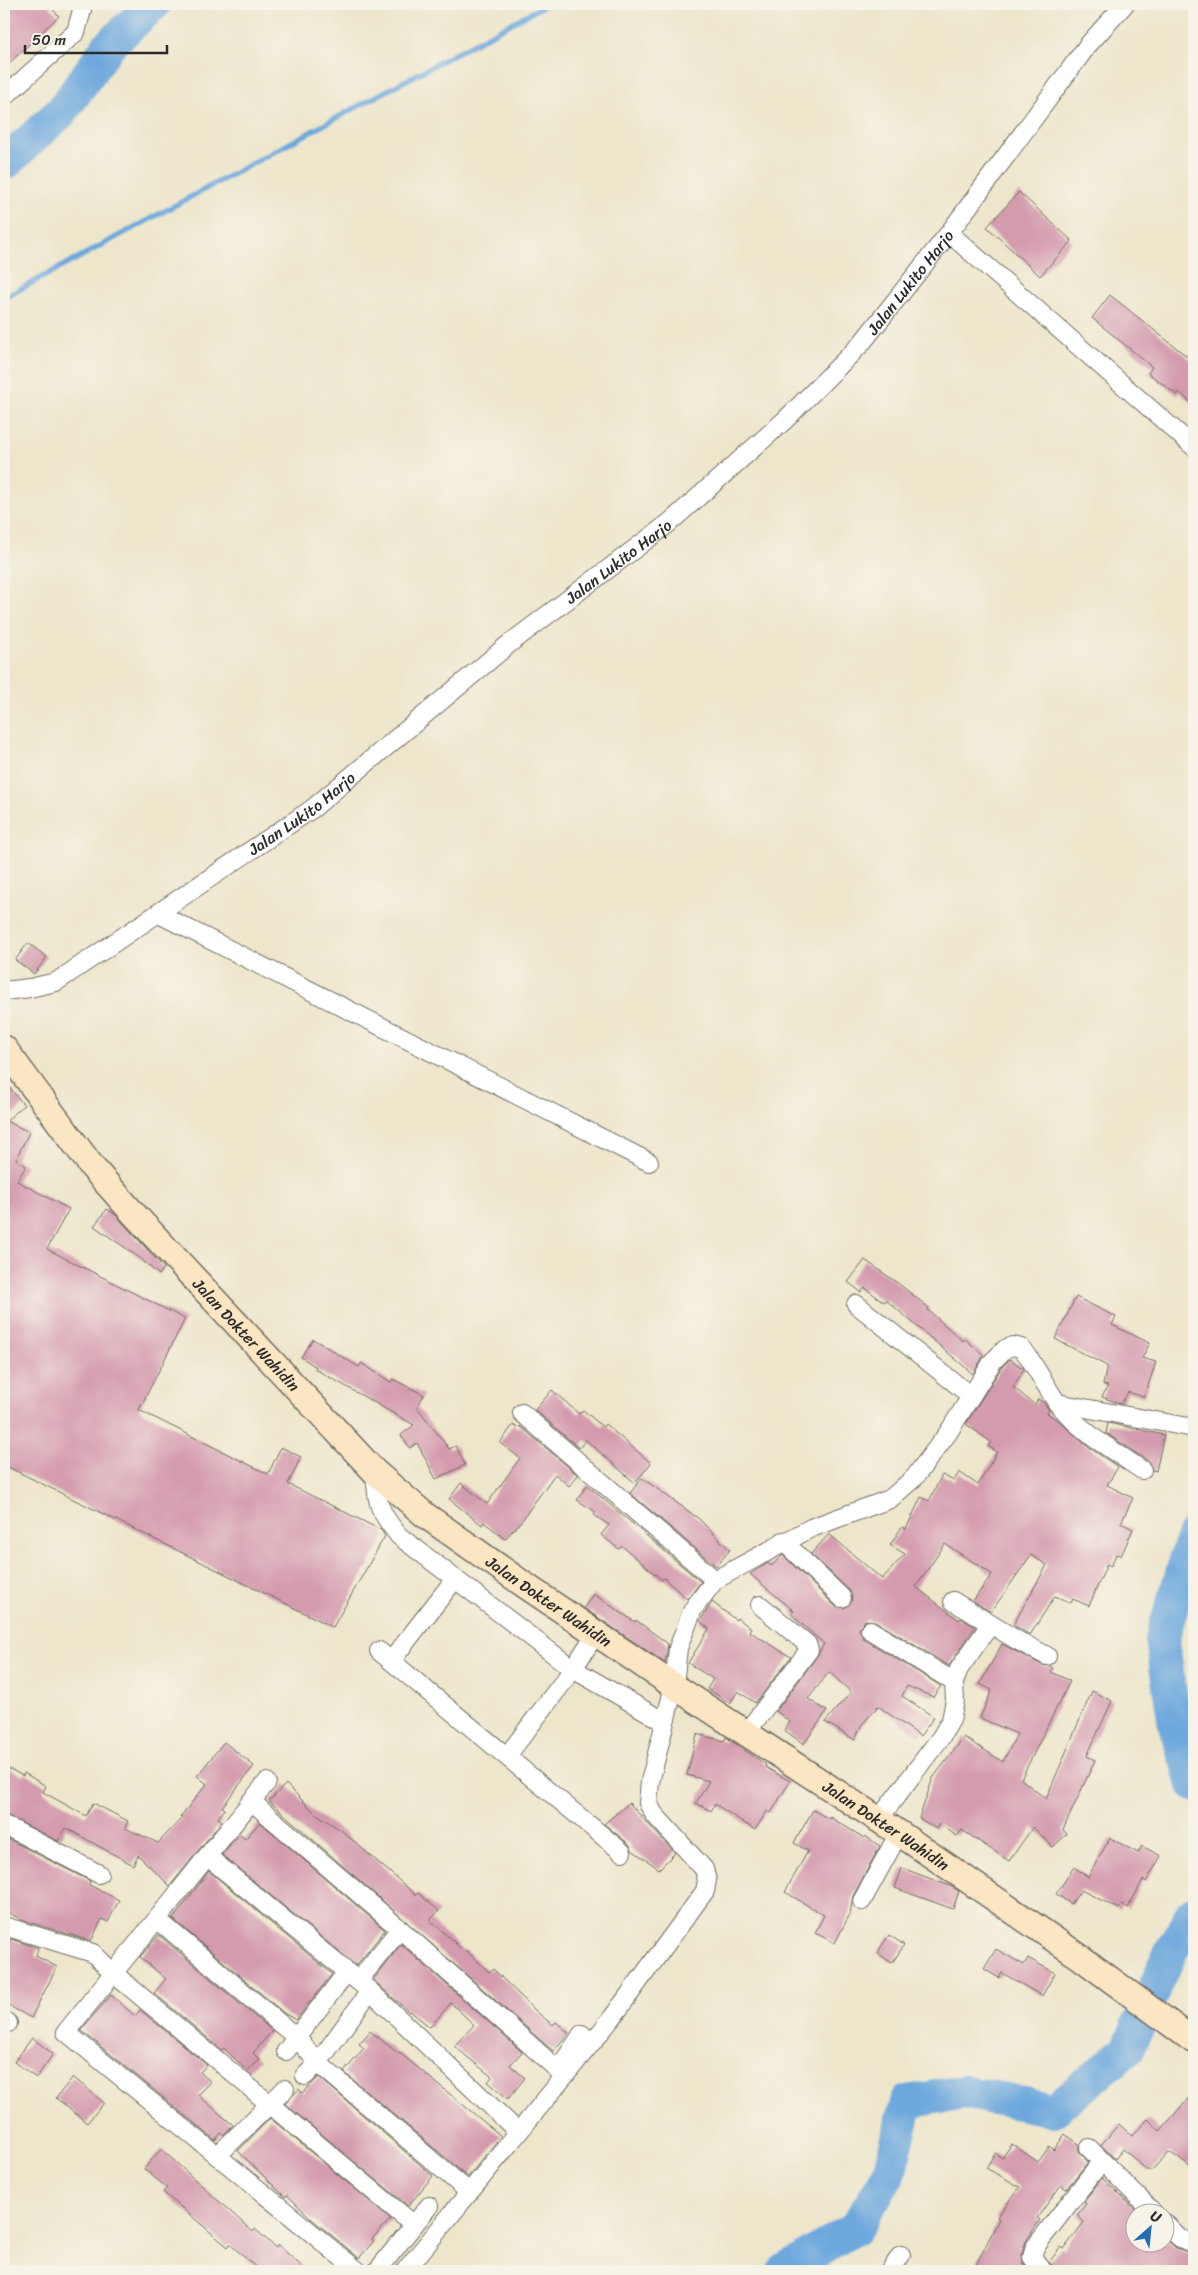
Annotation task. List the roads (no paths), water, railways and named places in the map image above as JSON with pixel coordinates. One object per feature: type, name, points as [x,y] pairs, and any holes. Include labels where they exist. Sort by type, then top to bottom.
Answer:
[{"type":"main road","name":"Jalan Dokter Wahidin","points":[[4,1048],[109,1187],[375,1472],[460,1541],[674,1686],[879,1819],[1080,1957],[1194,2042]]},
{"type":"street","points":[[4,97],[76,32],[82,10],[80,4]]},
{"type":"street","name":"Jalan Lukito Harjo","points":[[4,991],[56,982],[312,809],[510,644],[669,523],[785,420],[861,344],[949,233],[1088,45],[1126,4]]},
{"type":"street","points":[[949,233],[1194,447]]},
{"type":"street","points":[[159,914],[649,1162]]},
{"type":"street","points":[[856,1304],[971,1396]]},
{"type":"street","points":[[405,2271],[612,2018],[705,1891],[707,1880],[704,1869],[654,1814],[648,1803],[650,1782],[674,1686],[678,1648],[693,1609],[716,1580],[783,1541],[811,1528],[890,1499],[914,1478],[948,1433],[993,1361],[1005,1349],[1013,1346],[1021,1348],[1028,1356],[1058,1403],[1075,1422],[1094,1438],[1142,1470]]},
{"type":"street","points":[[1058,1403],[1188,1427]]},
{"type":"street","points":[[522,1413],[716,1580]]},
{"type":"street","points":[[375,1472],[377,1500],[383,1516],[399,1536],[573,1669],[665,1722]]},
{"type":"street","points":[[783,1541],[842,1598]]},
{"type":"street","points":[[455,1579],[385,1656],[622,1852]]},
{"type":"street","points":[[953,1601],[990,1625],[1047,1656]]},
{"type":"street","points":[[746,1733],[809,1650],[807,1644],[760,1605]]},
{"type":"street","points":[[879,1819],[941,1737],[951,1720],[955,1700],[954,1682],[959,1669],[990,1625]]},
{"type":"street","points":[[870,1630],[954,1682]]},
{"type":"street","points":[[507,1756],[573,1669],[596,1633]]},
{"type":"street","points":[[266,1782],[66,2032],[358,2271]]},
{"type":"street","points":[[252,1800],[558,2070]]},
{"type":"street","points":[[4,1826],[99,1874]]},
{"type":"street","points":[[862,1901],[899,1833]]},
{"type":"street","points":[[207,1856],[358,1981],[514,2128]]},
{"type":"street","points":[[157,1918],[292,2044],[318,2063],[461,2192],[514,2128],[558,2070],[582,2034]]},
{"type":"street","points":[[4,1926],[93,1953],[113,1973],[414,2225]]},
{"type":"street","points":[[292,2044],[358,1981],[400,1929]]},
{"type":"street","points":[[305,2076],[318,2063],[358,1981]]},
{"type":"street","points":[[217,2156],[270,2106],[284,2090]]},
{"type":"street","points":[[1089,2148],[1143,2202]]},
{"type":"street","points":[[1043,2271],[1032,2257],[1036,2247],[1101,2162]]},
{"type":"street","points":[[377,2271],[429,2206]]},
{"type":"street","points":[[1176,2234],[1180,2238],[1192,2241]]},
{"type":"street","points":[[890,2271],[901,2256]]},
{"type":"waterway","points":[[4,164],[62,111],[109,45],[154,4]]},
{"type":"waterway","points":[[4,298],[547,4]]},
{"type":"waterway","points":[[1194,1534],[1162,1639],[1175,1725],[1194,1785]]},
{"type":"waterway","points":[[784,2271],[855,2228],[889,2174],[907,2102],[964,2092],[1054,2110],[1128,2049],[1171,1951],[1194,1912]]}]
